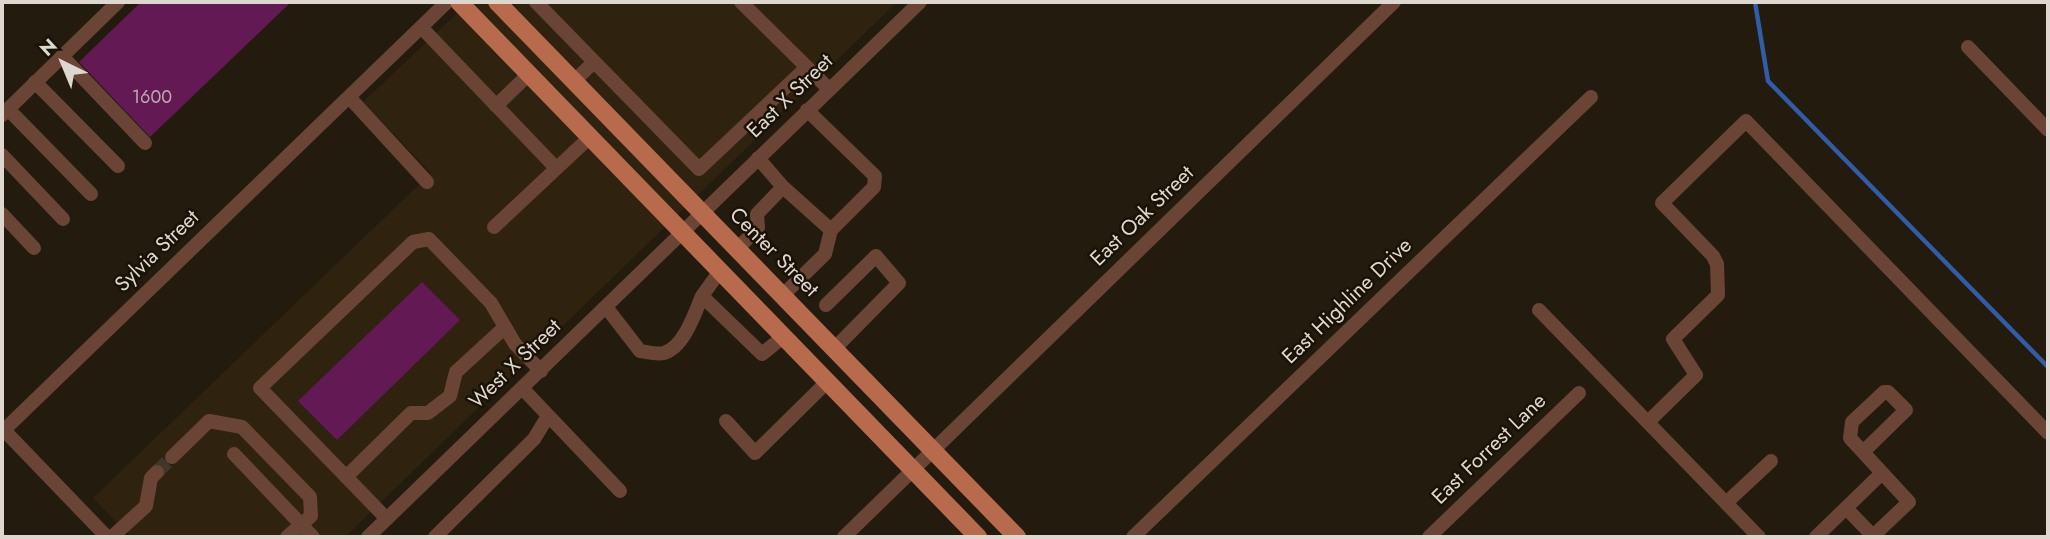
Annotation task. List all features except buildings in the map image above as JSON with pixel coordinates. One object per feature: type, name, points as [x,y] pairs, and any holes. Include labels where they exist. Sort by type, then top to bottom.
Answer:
[{"type":"main road","name":"Center Street","points":[[458,2],[590,137],[691,222],[737,249],[835,348],[978,537]]},
{"type":"main road","name":"Center Street","points":[[497,2],[574,81],[691,222],[719,271],[783,337],[827,382],[1017,537]]},
{"type":"street","points":[[91,194],[5,112],[118,2]]},
{"type":"street","name":"Sylvia Street","points":[[109,537],[4,430],[447,2]]},
{"type":"street","points":[[536,2],[699,169],[807,67]]},
{"type":"street","points":[[741,2],[829,89]]},
{"type":"street","name":"East X Street","points":[[691,222],[919,2]]},
{"type":"street","name":"East Oak Street","points":[[844,537],[1394,2]]},
{"type":"street","points":[[421,27],[556,168]]},
{"type":"street","points":[[1968,47],[2048,130]]},
{"type":"street","points":[[62,56],[145,143]]},
{"type":"street","points":[[574,81],[594,62]]},
{"type":"street","points":[[496,106],[529,74]]},
{"type":"street","points":[[36,82],[118,166]]},
{"type":"street","points":[[349,97],[427,181]]},
{"type":"street","name":"East Highline Drive","points":[[1133,537],[1591,97]]},
{"type":"street","points":[[783,295],[825,254],[831,230],[874,187],[875,176],[807,110]]},
{"type":"street","points":[[1648,422],[1696,375],[1673,339],[1718,295],[1717,264],[1713,256],[1662,203],[1746,121],[2048,433]]},
{"type":"street","points":[[494,227],[590,137]]},
{"type":"street","points":[[2,155],[63,219]]},
{"type":"street","points":[[758,158],[783,187],[831,230]]},
{"type":"street","points":[[737,249],[758,228],[757,214],[783,187]]},
{"type":"street","points":[[2,214],[34,248]]},
{"type":"street","name":"West X Street","points":[[368,537],[523,389],[691,222]]},
{"type":"street","points":[[387,519],[260,388],[413,242],[429,239],[491,303],[515,344],[541,371]]},
{"type":"street","points":[[826,305],[876,256],[899,284],[835,348]]},
{"type":"street","points":[[606,307],[640,351],[663,353],[673,347],[691,323],[702,296],[719,271]]},
{"type":"street","points":[[702,296],[762,354],[783,337]]},
{"type":"street","points":[[1539,310],[1759,537]]},
{"type":"street","points":[[346,477],[411,413],[428,413],[450,396],[456,372],[505,327]]},
{"type":"street","points":[[726,421],[755,453],[827,382]]},
{"type":"street","points":[[523,389],[620,492]]},
{"type":"street","name":"East Forrest Lane","points":[[1429,537],[1579,393]]},
{"type":"street","points":[[435,537],[534,439],[548,416]]},
{"type":"street","points":[[173,457],[209,421],[242,427],[310,497],[311,516],[287,537]]},
{"type":"street","points":[[1846,508],[1873,536],[1909,502],[1863,452]]},
{"type":"street","points":[[234,454],[313,537]]},
{"type":"street","points":[[1726,503],[1771,461]]},
{"type":"street","points":[[109,537],[146,506],[151,478],[157,472]]},
{"type":"street","points":[[1816,537],[1882,473]]},
{"type":"shaded area","points":[[469,2],[897,2],[345,537],[131,537],[93,498],[431,173],[363,102]]},
{"type":"waterway","points":[[1755,2],[1768,81],[2048,367]]},
{"type":"tunnel","points":[[157,472],[172,457]]}]
